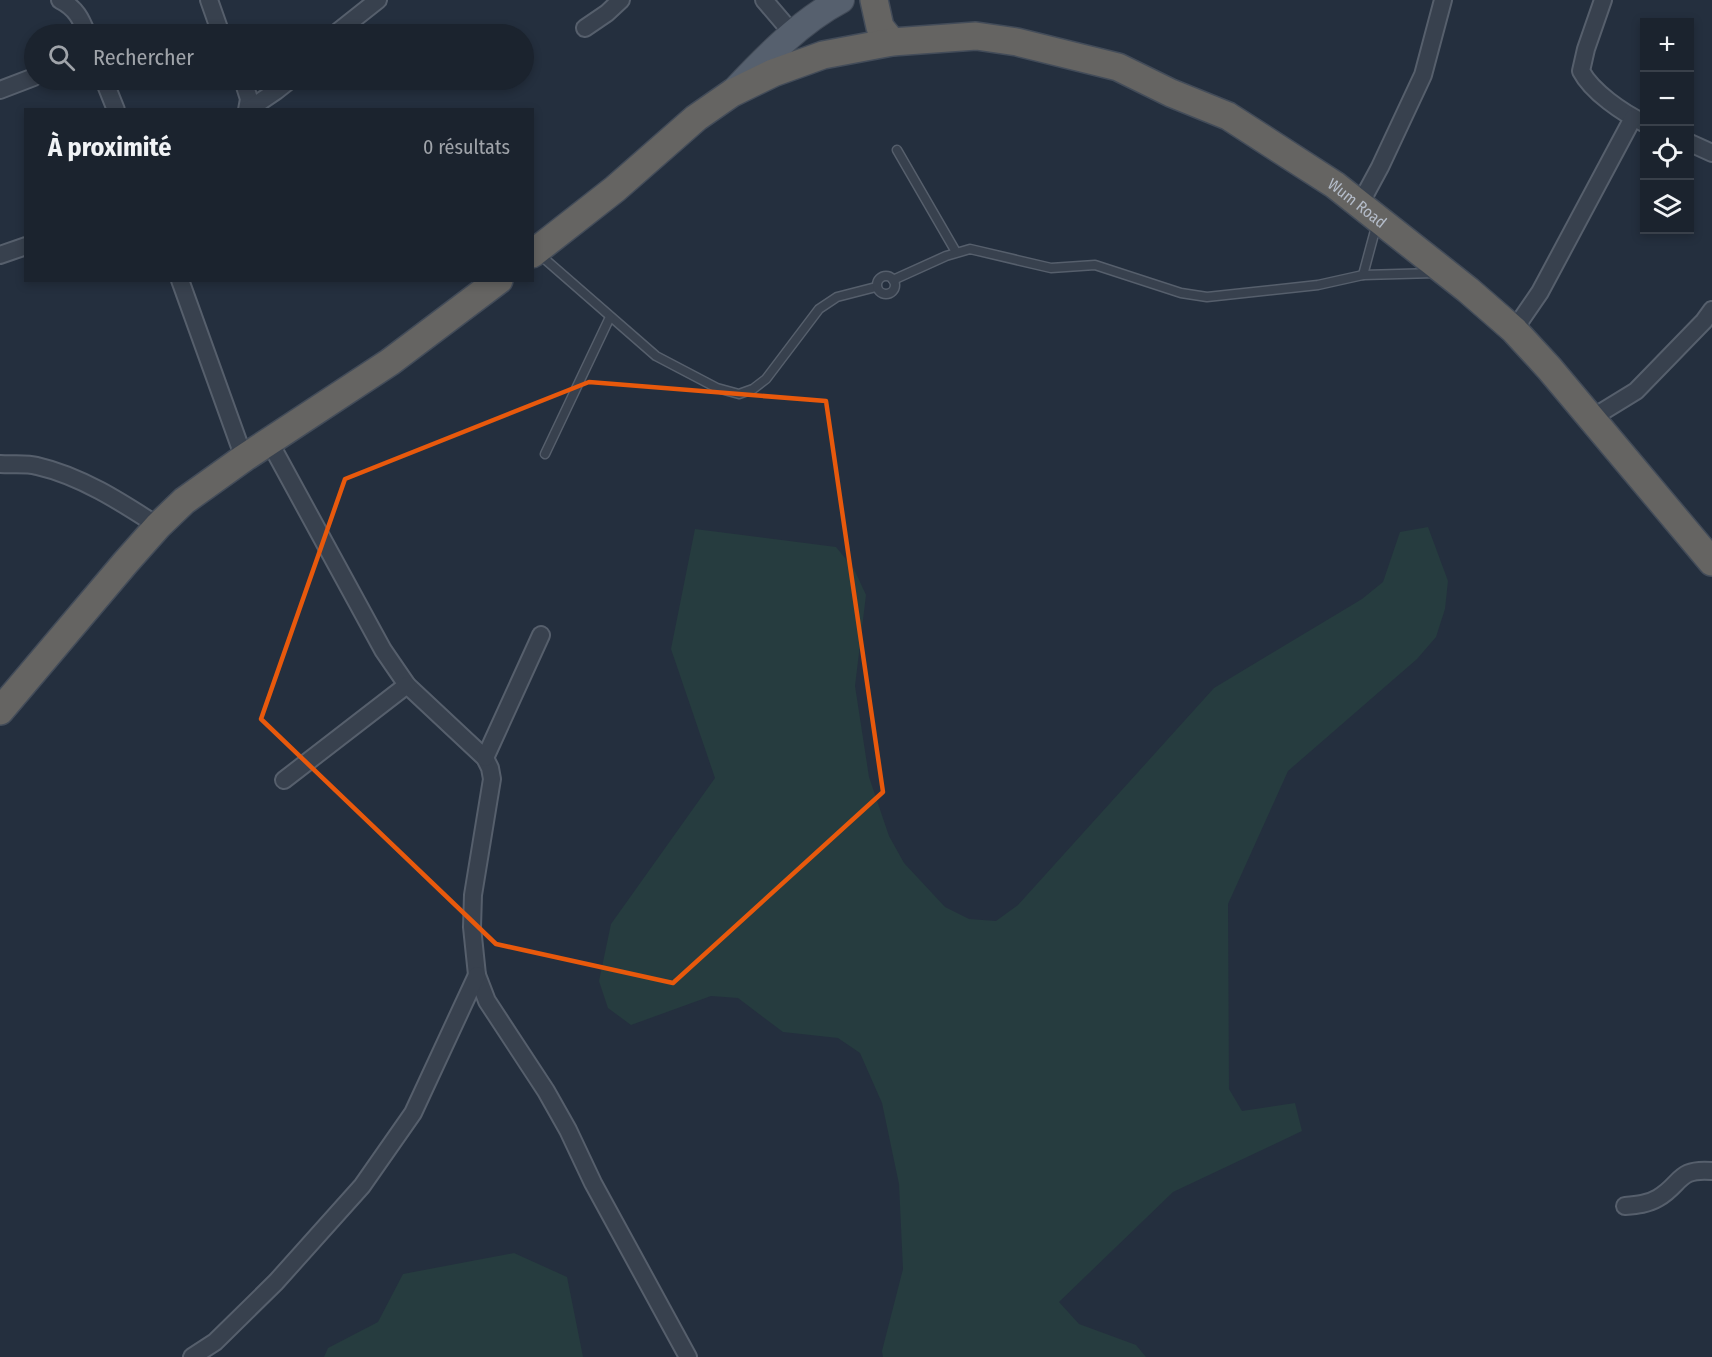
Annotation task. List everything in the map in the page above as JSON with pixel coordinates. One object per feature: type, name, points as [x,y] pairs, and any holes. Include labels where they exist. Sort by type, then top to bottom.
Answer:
[{"type":"highway","points":[[874,0],[880,27],[892,42]]},
{"type":"highway","name":"Wum Road","points":[[534,253],[615,189],[696,118],[732,93],[772,73],[823,55],[892,42],[976,36],[1017,42],[1118,67],[1170,93],[1228,116],[1335,185],[1446,272],[1514,330],[1549,368],[1712,562]]},
{"type":"highway","points":[[0,711],[158,526],[184,501],[269,441],[390,363],[496,282]]},
{"type":"main road","points":[[732,93],[762,61],[793,34],[841,0]]},
{"type":"street","points":[[209,0],[217,24]]},
{"type":"street","points":[[348,24],[378,0]]},
{"type":"street","points":[[585,28],[621,0]]},
{"type":"street","points":[[764,0],[793,34]]},
{"type":"street","points":[[1369,211],[1380,167],[1423,75],[1443,0]]},
{"type":"street","points":[[1514,330],[1540,292],[1639,120],[1611,102],[1585,78],[1581,71],[1603,0]]},
{"type":"street","points":[[66,2],[81,18],[83,24]]},
{"type":"street","points":[[0,90],[24,81]]},
{"type":"street","points":[[108,90],[115,108]]},
{"type":"street","points":[[246,90],[249,99],[247,108]]},
{"type":"street","points":[[250,108],[277,90]]},
{"type":"street","points":[[1694,145],[1712,153]]},
{"type":"street","points":[[181,282],[244,458]]},
{"type":"street","points":[[1592,418],[1636,391],[1697,329],[1712,310]]},
{"type":"street","points":[[269,441],[383,650],[407,685],[486,758],[492,779],[473,894],[472,927],[477,975],[487,1001],[546,1091],[568,1130],[593,1183],[688,1357]]},
{"type":"street","points":[[0,464],[36,465],[70,477],[116,499],[158,526]]},
{"type":"street","points":[[486,758],[541,635]]},
{"type":"street","points":[[284,780],[407,685]]},
{"type":"street","points":[[192,1357],[215,1341],[276,1282],[363,1186],[413,1113],[477,975]]},
{"type":"street","points":[[1625,1206],[1645,1204],[1660,1197],[1683,1176],[1697,1170],[1712,1171]]},
{"type":"lane","points":[[897,150],[956,252]]},
{"type":"lane","points":[[1363,275],[1369,211]]},
{"type":"lane","points":[[534,253],[656,356],[717,388],[739,394],[753,389],[766,379],[819,309],[837,297],[876,286],[880,278],[893,279],[956,252],[970,249],[1051,268],[1095,265],[1181,293],[1207,297],[1318,285],[1363,275],[1446,272]]},
{"type":"lane","points":[[876,286],[882,294],[891,293],[895,284],[893,279]]},
{"type":"lane","points":[[545,454],[610,317]]},
{"type":"highlighted area","points":[[589,382],[826,401],[883,792],[673,983],[496,944],[261,719],[345,479]]},
{"type":"green space","points":[[1428,527],[1448,581],[1445,609],[1436,637],[1417,659],[1288,771],[1228,904],[1229,1089],[1242,1111],[1295,1103],[1302,1131],[1173,1192],[1059,1302],[1079,1324],[1136,1345],[1146,1357],[883,1357],[882,1351],[903,1269],[899,1184],[882,1103],[860,1053],[838,1038],[783,1032],[738,998],[711,996],[631,1025],[608,1008],[599,981],[611,924],[715,778],[671,649],[695,529],[836,547],[854,569],[866,595],[855,686],[869,777],[889,836],[904,863],[945,907],[969,919],[996,921],[1018,905],[1214,688],[1362,599],[1383,582],[1400,532]]},
{"type":"green space","points":[[514,1253],[567,1277],[583,1357],[324,1357],[328,1348],[378,1322],[403,1274]]}]
